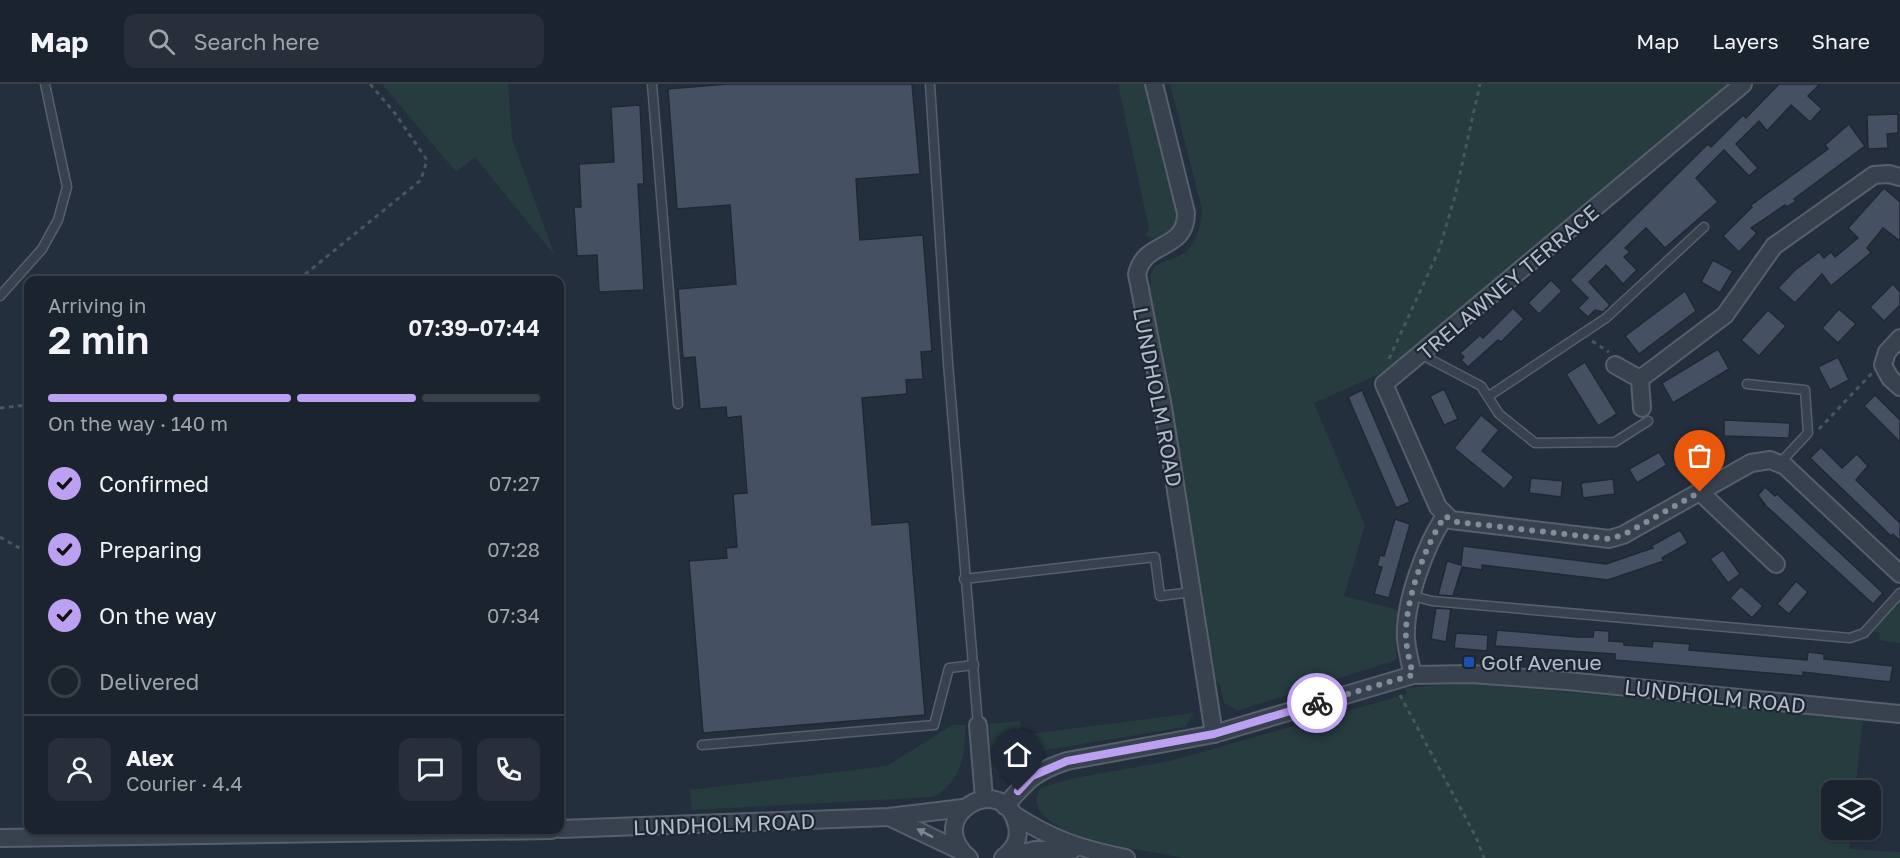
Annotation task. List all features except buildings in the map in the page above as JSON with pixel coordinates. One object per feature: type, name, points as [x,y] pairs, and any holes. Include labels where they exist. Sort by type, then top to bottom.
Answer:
[{"type":"street","name":"LUNDHOLM ROAD","points":[[1154,84],[1186,213],[1186,223],[1172,243],[1151,251],[1138,267],[1137,274],[1162,407],[1214,734]]},
{"type":"street","name":"TRELAWNEY TERRACE","points":[[1384,384],[1422,355],[1743,84]]},
{"type":"street","points":[[1640,380],[1725,315],[1774,246],[1874,175],[1889,174],[1900,177]]},
{"type":"street","points":[[1900,338],[1887,352],[1883,365],[1890,378],[1900,387]]},
{"type":"street","points":[[1615,365],[1640,380]]},
{"type":"street","points":[[1640,380],[1645,415]]},
{"type":"street","points":[[1384,384],[1438,507],[1445,516],[1457,522],[1609,539],[1623,535],[1751,463],[1770,460],[1780,463],[1900,574]]},
{"type":"street","points":[[1700,492],[1776,564]]},
{"type":"street","points":[[1413,675],[1406,638],[1413,596],[1434,533],[1445,516]]},
{"type":"street","name":"LUNDHOLM ROAD","points":[[1009,810],[1032,776],[1049,767],[1067,761],[1214,734],[1413,675],[1471,674],[1567,681],[1900,714]]},
{"type":"street","points":[[978,725],[984,798],[995,800],[1042,834],[1082,850]]},
{"type":"street","name":"LUNDHOLM ROAD","points":[[564,829],[889,817],[963,808],[984,798]]},
{"type":"street","name":"LUNDHOLM ROAD","points":[[963,808],[954,827],[955,841],[965,855]]},
{"type":"street","points":[[1004,858],[1014,847],[1019,836],[1009,810]]},
{"type":"street","name":"LUNDHOLM ROAD","points":[[889,817],[965,855]]},
{"type":"street","points":[[0,838],[276,834]]},
{"type":"street","points":[[1004,858],[1035,850],[1082,850],[1126,858]]},
{"type":"lane","points":[[0,297],[42,249],[58,220],[67,187],[45,84]]},
{"type":"lane","points":[[652,84],[678,404]]},
{"type":"lane","points":[[930,84],[964,579],[978,725]]},
{"type":"lane","points":[[1489,396],[1606,318],[1704,227]]},
{"type":"lane","points":[[1422,355],[1481,386],[1499,414],[1535,443],[1615,442],[1645,415]]},
{"type":"lane","points":[[1747,384],[1805,390],[1808,433],[1780,463]]},
{"type":"lane","points":[[964,579],[1155,557],[1160,596],[1192,592]]},
{"type":"lane","points":[[1413,596],[1432,601],[1850,638],[1863,633],[1900,592]]},
{"type":"lane","points":[[702,745],[934,725],[949,668],[974,665]]},
{"type":"path","points":[[303,276],[421,180],[427,160],[394,112],[370,84]]},
{"type":"path","points":[[1384,384],[1381,370],[1389,360],[1439,250],[1455,196],[1479,84]]},
{"type":"path","points":[[1583,334],[1619,359],[1615,365]]},
{"type":"path","points":[[1814,435],[1874,370],[1883,365]]},
{"type":"path","points":[[0,408],[24,405]]},
{"type":"path","points":[[0,537],[24,551]]},
{"type":"path","points":[[1392,681],[1476,837],[1484,858]]},
{"type":"green space","points":[[382,84],[508,84],[512,139],[555,256],[475,157],[456,172]]},
{"type":"green space","points":[[1118,84],[1146,84],[1178,215],[1172,230],[1156,239],[1145,236],[1149,229]]},
{"type":"green space","points":[[1170,84],[1732,84],[1391,369],[1314,403],[1365,525],[1344,596],[1397,610],[1396,660],[1237,711],[1224,703],[1219,682],[1214,681],[1146,285],[1151,284],[1151,276],[1155,267],[1181,255],[1191,246],[1197,235],[1202,209]]},
{"type":"green space","points":[[1900,599],[1900,643],[1879,640],[1880,633],[1872,631]]},
{"type":"green space","points":[[1466,683],[1863,719],[1856,780],[1821,780],[1821,840],[1850,840],[1849,849],[1900,852],[1900,858],[1183,858],[1080,836],[1061,828],[1046,818],[1037,804],[1040,788],[1070,779],[1170,761],[1407,694],[1405,688]]},
{"type":"green space","points":[[1194,713],[1185,727],[1046,750],[1031,758],[1007,777],[997,774],[993,769],[989,724],[1020,721],[1022,735]]},
{"type":"green space","points":[[952,725],[965,725],[963,757],[956,776],[950,784],[933,797],[692,810],[690,790],[887,766]]},
{"type":"way so far","points":[[1317,703],[1413,675],[1406,638],[1408,616],[1426,553],[1434,533],[1445,516],[1457,522],[1609,539],[1623,535],[1700,492]]},
{"type":"place","name":"Golf Avenue","points":[[1469,662]]},
{"type":"route","points":[[1018,791],[1032,776],[1067,761],[1214,734],[1317,703]]}]
